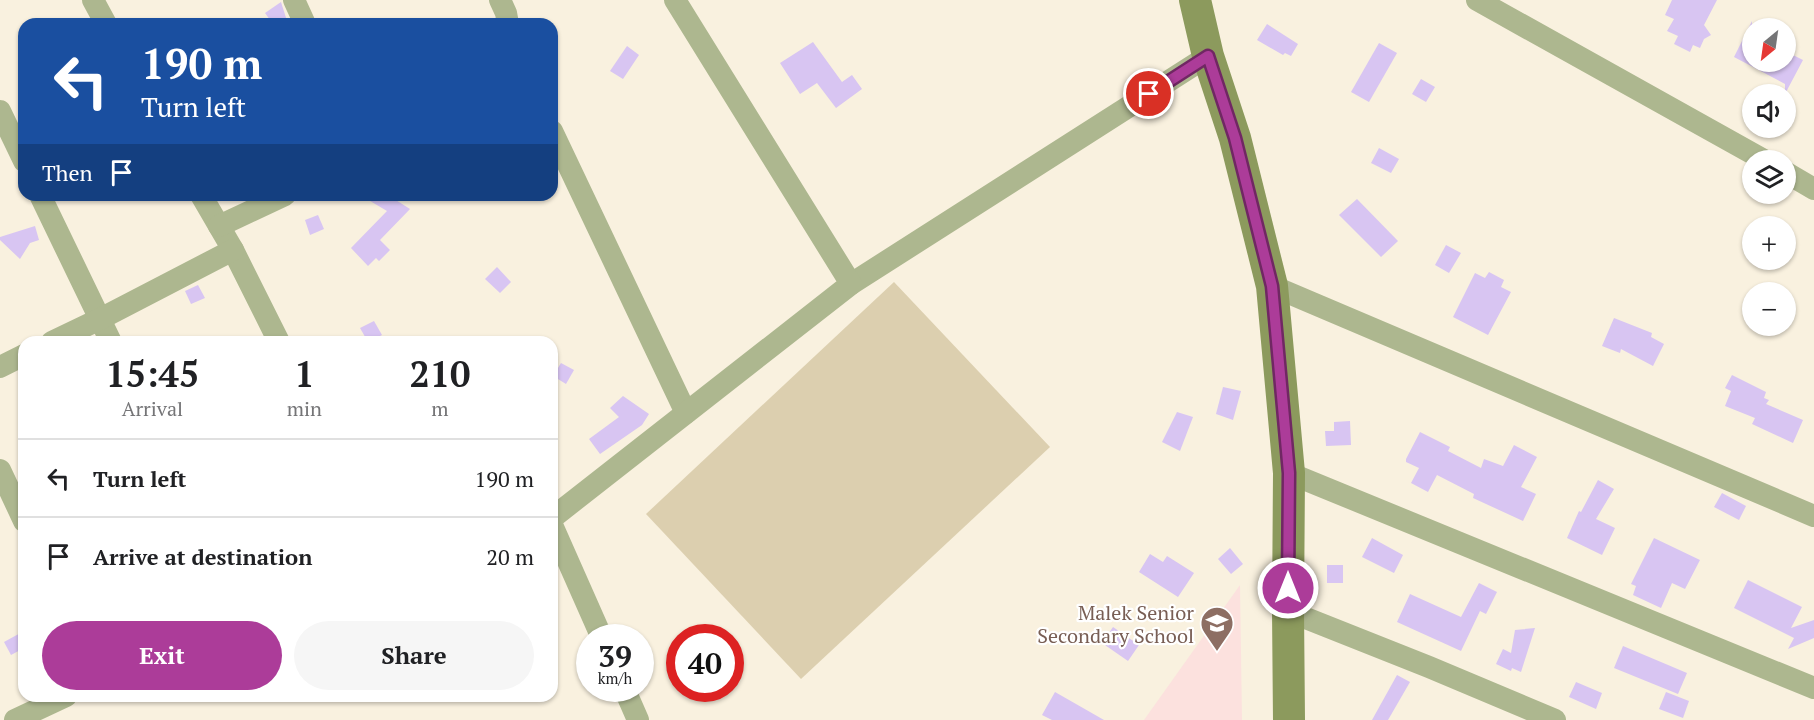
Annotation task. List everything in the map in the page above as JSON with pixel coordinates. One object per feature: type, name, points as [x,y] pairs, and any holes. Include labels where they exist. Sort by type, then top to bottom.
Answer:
[{"type":"street","points":[[93,0],[103,18]]},
{"type":"street","points":[[294,0],[302,18]]},
{"type":"street","points":[[500,0],[507,18]]},
{"type":"street","points":[[675,0],[851,284]]},
{"type":"street","points":[[1195,0],[1208,56],[1235,138],[1272,286],[1289,473],[1289,720]]},
{"type":"street","points":[[1477,0],[1746,150]]},
{"type":"street","points":[[558,513],[851,284],[1208,56]]},
{"type":"street","points":[[0,111],[18,148]]},
{"type":"street","points":[[558,144],[686,413]]},
{"type":"street","points":[[1796,178],[1814,189]]},
{"type":"street","points":[[43,201],[108,336]]},
{"type":"street","points":[[204,201],[233,250],[276,336]]},
{"type":"street","points":[[219,226],[272,201]]},
{"type":"street","points":[[65,336],[233,250]]},
{"type":"street","points":[[1272,286],[1814,516]]},
{"type":"street","points":[[0,367],[18,358]]},
{"type":"street","points":[[0,470],[18,508]]},
{"type":"street","points":[[1289,473],[1814,688]]},
{"type":"street","points":[[558,539],[596,624]]},
{"type":"street","points":[[1288,611],[1555,720]]},
{"type":"street","points":[[15,720],[53,702]]},
{"type":"street","points":[[630,702],[638,720]]},
{"type":"shaded area","points":[[894,282],[1050,447],[801,679],[646,514]]},
{"type":"shaded area","name":"Malek Senior Secondary School","points":[[1240,585],[1242,720],[1144,720]]},
{"type":"building","points":[[1672,0],[1717,0],[1704,25],[1711,35],[1704,39],[1700,48],[1693,45],[1690,52],[1674,44],[1678,36],[1667,31],[1674,19],[1665,15]]},
{"type":"building","points":[[281,2],[286,18],[269,18],[265,13]]},
{"type":"building","points":[[1267,24],[1298,44],[1291,56],[1285,53],[1283,55],[1257,40]]},
{"type":"building","points":[[1742,41],[1742,61],[1734,57]]},
{"type":"building","points":[[813,42],[842,82],[852,75],[862,89],[836,108],[817,83],[800,94],[780,63]]},
{"type":"building","points":[[1379,43],[1397,53],[1369,102],[1351,92]]},
{"type":"building","points":[[627,46],[639,55],[623,79],[610,71]]},
{"type":"building","points":[[1796,56],[1803,60],[1790,84],[1785,84],[1762,72],[1796,72]]},
{"type":"building","points":[[1421,79],[1435,87],[1426,102],[1412,94]]},
{"type":"building","points":[[1379,148],[1399,159],[1391,173],[1371,163]]},
{"type":"building","points":[[1357,199],[1398,241],[1381,257],[1339,215]]},
{"type":"building","points":[[370,201],[397,201],[410,209],[380,240],[390,250],[379,261],[376,258],[368,266],[351,248],[387,211]]},
{"type":"building","points":[[318,215],[324,229],[310,235],[305,220]]},
{"type":"building","points":[[35,226],[39,240],[30,243],[20,259],[0,240],[0,237]]},
{"type":"building","points":[[1446,245],[1461,253],[1449,273],[1435,265]]},
{"type":"building","points":[[497,267],[511,282],[500,293],[485,279]]},
{"type":"building","points":[[1489,272],[1504,280],[1501,287],[1511,292],[1488,335],[1453,317],[1475,273],[1485,278]]},
{"type":"building","points":[[198,285],[205,298],[191,304],[185,291]]},
{"type":"building","points":[[1614,318],[1652,333],[1651,337],[1664,344],[1653,366],[1621,349],[1620,353],[1602,346]]},
{"type":"building","points":[[374,321],[382,335],[365,336],[360,328]]},
{"type":"building","points":[[561,363],[574,370],[566,384],[558,379],[558,368]]},
{"type":"building","points":[[1732,375],[1766,392],[1764,398],[1769,400],[1766,404],[1803,420],[1793,443],[1752,424],[1755,418],[1725,406],[1731,391],[1725,388]]},
{"type":"building","points":[[1223,387],[1241,391],[1233,420],[1216,414]]},
{"type":"building","points":[[623,396],[649,414],[642,425],[600,454],[589,439],[619,417],[610,408]]},
{"type":"building","points":[[1177,412],[1193,417],[1180,451],[1162,442]]},
{"type":"building","points":[[1350,421],[1351,445],[1326,446],[1325,431],[1334,431],[1334,422]]},
{"type":"building","points":[[1420,432],[1450,447],[1448,451],[1481,468],[1484,459],[1503,466],[1514,445],[1537,457],[1521,487],[1536,494],[1523,521],[1473,498],[1474,494],[1437,475],[1428,492],[1411,483],[1419,468],[1406,462],[1406,459]]},
{"type":"building","points":[[1598,480],[1614,489],[1596,519],[1615,528],[1602,555],[1567,538],[1579,511],[1581,512]]},
{"type":"building","points":[[1722,493],[1746,506],[1739,520],[1714,507]]},
{"type":"building","points":[[1372,538],[1403,555],[1394,573],[1362,557]]},
{"type":"building","points":[[1654,538],[1700,560],[1685,589],[1672,583],[1661,608],[1633,595],[1636,586],[1631,584]]},
{"type":"building","points":[[1230,548],[1243,564],[1231,574],[1218,559]]},
{"type":"building","points":[[1150,554],[1163,562],[1167,556],[1194,573],[1178,597],[1139,572]]},
{"type":"building","points":[[1327,565],[1343,565],[1343,583],[1327,583]]},
{"type":"building","points":[[1748,580],[1802,607],[1791,628],[1814,620],[1814,638],[1788,649],[1794,638],[1734,608]]},
{"type":"building","points":[[1479,583],[1497,592],[1486,614],[1480,611],[1461,651],[1397,622],[1410,594],[1461,617]]},
{"type":"building","points":[[1113,627],[1139,645],[1128,661],[1102,643]]},
{"type":"building","points":[[1535,628],[1521,672],[1512,668],[1511,671],[1496,664],[1503,649],[1511,653],[1515,630]]},
{"type":"building","points":[[18,634],[18,651],[11,655],[4,642]]},
{"type":"building","points":[[1623,646],[1687,673],[1678,694],[1614,668]]},
{"type":"building","points":[[1397,675],[1410,682],[1388,720],[1372,720]]},
{"type":"building","points":[[1576,682],[1602,693],[1596,709],[1569,697]]},
{"type":"building","points":[[1055,692],[1104,720],[1052,720],[1042,715]]},
{"type":"building","points":[[1666,692],[1689,701],[1683,718],[1659,709]]},
{"type":"place","name":"Malek Senior Secondary School","points":[[1217,652]]},
{"type":"route","points":[[1149,94],[1208,56],[1235,138],[1272,286],[1289,473],[1288,588]]}]
